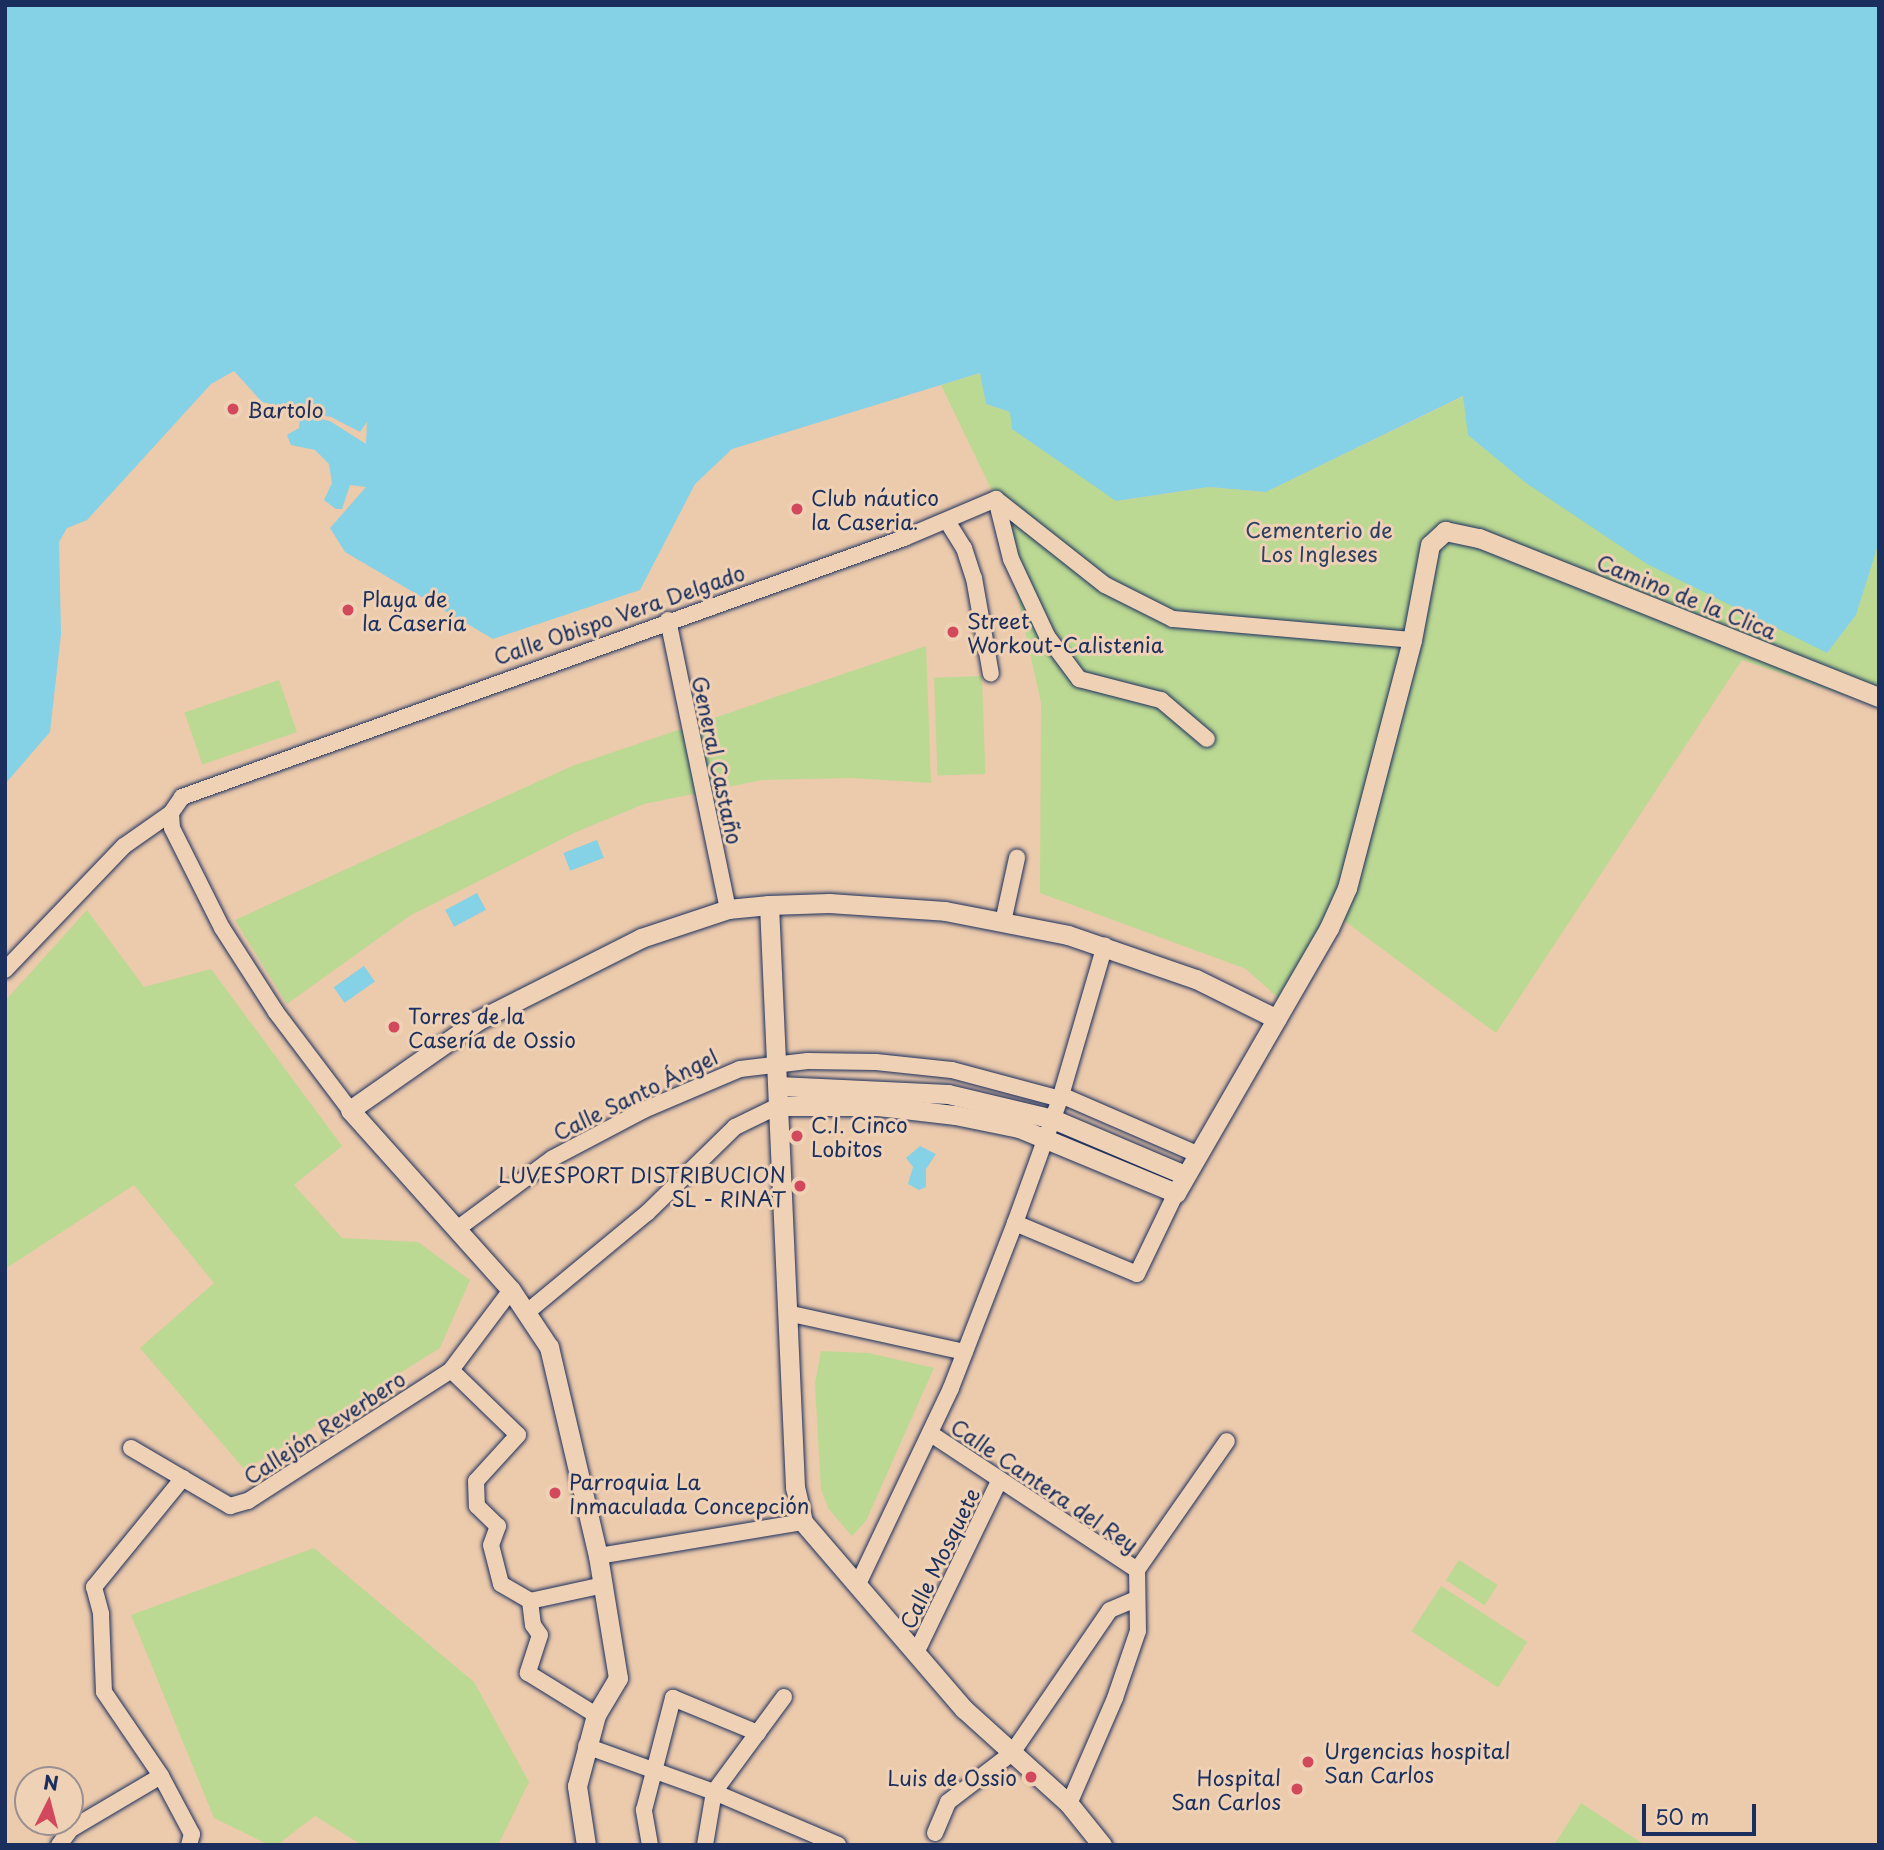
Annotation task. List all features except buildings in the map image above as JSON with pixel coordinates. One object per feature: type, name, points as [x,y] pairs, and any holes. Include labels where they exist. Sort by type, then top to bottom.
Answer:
[{"type":"street","name":"Calle Obispo Vera Delgado","points":[[5,970],[124,846],[171,813],[182,797],[947,521],[996,499]]},
{"type":"street","points":[[996,499],[1105,585],[1172,619],[1412,640],[1347,888],[1276,1018],[1196,1154],[1137,1274],[1015,1223]]},
{"type":"street","points":[[996,499],[1016,570],[1047,636],[1079,679],[1161,700],[1207,738]]},
{"type":"street","points":[[947,521],[964,548],[974,578],[991,674]]},
{"type":"street","name":"Camino de la Clica","points":[[1412,640],[1430,545],[1445,531],[1479,538],[1879,697]]},
{"type":"street","name":"General Castaño","points":[[668,620],[728,909]]},
{"type":"street","points":[[171,813],[172,828],[222,928],[276,1012],[350,1111],[511,1290],[549,1347],[563,1393],[598,1556],[618,1678],[596,1714],[577,1786],[586,1845]]},
{"type":"street","points":[[1003,922],[1017,858]]},
{"type":"street","points":[[350,1111],[477,1021],[535,990],[640,938],[728,909],[769,905],[888,906],[1003,922],[1105,945],[1196,979],[1276,1018]]},
{"type":"street","points":[[769,905],[795,1488],[803,1522],[964,1709],[1069,1804],[1102,1845]]},
{"type":"street","points":[[858,1584],[931,1434],[1015,1223],[1061,1097],[1105,945]]},
{"type":"street","name":"Calle Santo Ángel","points":[[457,1229],[553,1158],[644,1110],[740,1069],[777,1063],[876,1062],[952,1070],[1061,1097],[1196,1154]]},
{"type":"street","points":[[778,1086],[948,1094],[1049,1128],[1181,1184]]},
{"type":"street","points":[[526,1313],[647,1213],[734,1127],[778,1106],[864,1106],[1049,1128]]},
{"type":"street","name":"Callejón Reverbero","points":[[131,1447],[230,1506],[248,1501],[451,1370],[511,1290]]},
{"type":"street","points":[[787,1313],[965,1352]]},
{"type":"street","points":[[451,1370],[518,1435],[476,1481],[477,1506],[498,1526],[491,1545],[501,1584],[530,1601],[604,1585]]},
{"type":"street","name":"Calle Cantera del Rey","points":[[931,1434],[1137,1570]]},
{"type":"street","points":[[1069,1804],[1115,1698],[1138,1631],[1137,1570],[1227,1441]]},
{"type":"street","points":[[183,1478],[94,1587],[101,1614],[104,1692],[162,1776],[192,1834],[189,1845]]},
{"type":"street","name":"Calle Mosquete","points":[[916,1653],[999,1481]]},
{"type":"street","points":[[598,1556],[803,1522]]},
{"type":"street","points":[[935,1833],[948,1802],[1012,1753],[1110,1610],[1136,1599]]},
{"type":"street","points":[[530,1601],[533,1625],[540,1635],[528,1673],[596,1714]]},
{"type":"street","points":[[705,1845],[714,1792],[784,1697]]},
{"type":"street","points":[[650,1845],[644,1810],[673,1698],[758,1732]]},
{"type":"street","points":[[586,1746],[714,1792],[838,1845]]},
{"type":"street","points":[[59,1845],[71,1829],[162,1776]]},
{"type":"green space","name":"Cementerio de Los Ingleses","points":[[981,373],[986,404],[1010,412],[1117,501],[1209,487],[1266,492],[1464,396],[1827,653],[1856,615],[1879,542],[1879,707],[1742,660],[1496,1033],[1335,914],[1285,1004],[1246,969],[1040,893],[1041,703],[996,499],[941,385]]},
{"type":"green space","points":[[926,646],[931,783],[851,778],[762,780],[644,804],[576,832],[411,915],[287,1004],[235,920],[572,766]]},
{"type":"green space","points":[[982,676],[985,774],[937,776],[934,678]]},
{"type":"green space","points":[[279,680],[297,732],[202,765],[184,713]]},
{"type":"green space","points":[[87,910],[144,987],[211,969],[342,1146],[294,1185],[342,1238],[418,1242],[470,1280],[440,1348],[245,1470],[140,1348],[214,1283],[134,1185],[5,1269],[5,1001]]},
{"type":"green space","points":[[821,1351],[869,1353],[934,1368],[866,1521],[852,1536],[828,1508],[821,1489],[815,1384]]},
{"type":"green space","points":[[314,1548],[474,1682],[529,1782],[498,1845],[362,1845],[315,1816],[277,1845],[269,1845],[214,1818],[131,1615]]},
{"type":"green space","points":[[1459,1560],[1498,1585],[1485,1605],[1446,1580]]},
{"type":"green space","points":[[1441,1586],[1527,1642],[1498,1687],[1412,1631]]},
{"type":"green space","points":[[1581,1803],[1645,1845],[1554,1845]]},
{"type":"water","points":[[5,5],[1879,5],[1879,542],[1856,615],[1827,653],[1647,564],[1526,483],[1468,435],[1463,396],[1266,492],[1209,487],[1116,501],[1012,429],[1010,412],[986,404],[980,373],[732,449],[695,484],[640,590],[493,639],[345,552],[330,528],[366,487],[350,485],[342,509],[336,509],[324,500],[332,483],[329,464],[315,450],[291,445],[287,435],[299,428],[300,415],[330,421],[366,444],[367,422],[360,432],[331,417],[262,402],[234,371],[211,384],[87,520],[67,528],[59,542],[61,634],[50,732],[5,784]]},
{"type":"water","points":[[597,840],[604,858],[570,871],[563,853]]},
{"type":"water","points":[[477,893],[486,910],[454,927],[445,910]]},
{"type":"water","points":[[364,966],[375,982],[345,1003],[334,987]]},
{"type":"water","points":[[920,1146],[936,1154],[926,1169],[926,1187],[919,1190],[908,1184],[913,1167],[906,1158]]},
{"type":"place","name":"Bartolo","points":[[233,409]]},
{"type":"place","name":"Club náutico la Caseria.","points":[[797,509]]},
{"type":"place","name":"Playa de la Casería","points":[[348,610]]},
{"type":"place","name":"Street Workout-Calistenia","points":[[953,632]]},
{"type":"place","name":"Torres de la Casería de Ossio","points":[[394,1027]]},
{"type":"place","name":"C.I. Cinco Lobitos","points":[[797,1136]]},
{"type":"place","name":"LUVESPORT DISTRIBUCION SL - RINAT","points":[[800,1186]]},
{"type":"place","name":"Parroquia La Inmaculada Concepción","points":[[555,1493]]},
{"type":"place","name":"Urgencias hospital San Carlos","points":[[1308,1762]]},
{"type":"place","name":"Luis de Ossio","points":[[1031,1777]]},
{"type":"place","name":"Hospital San Carlos","points":[[1297,1789]]}]
